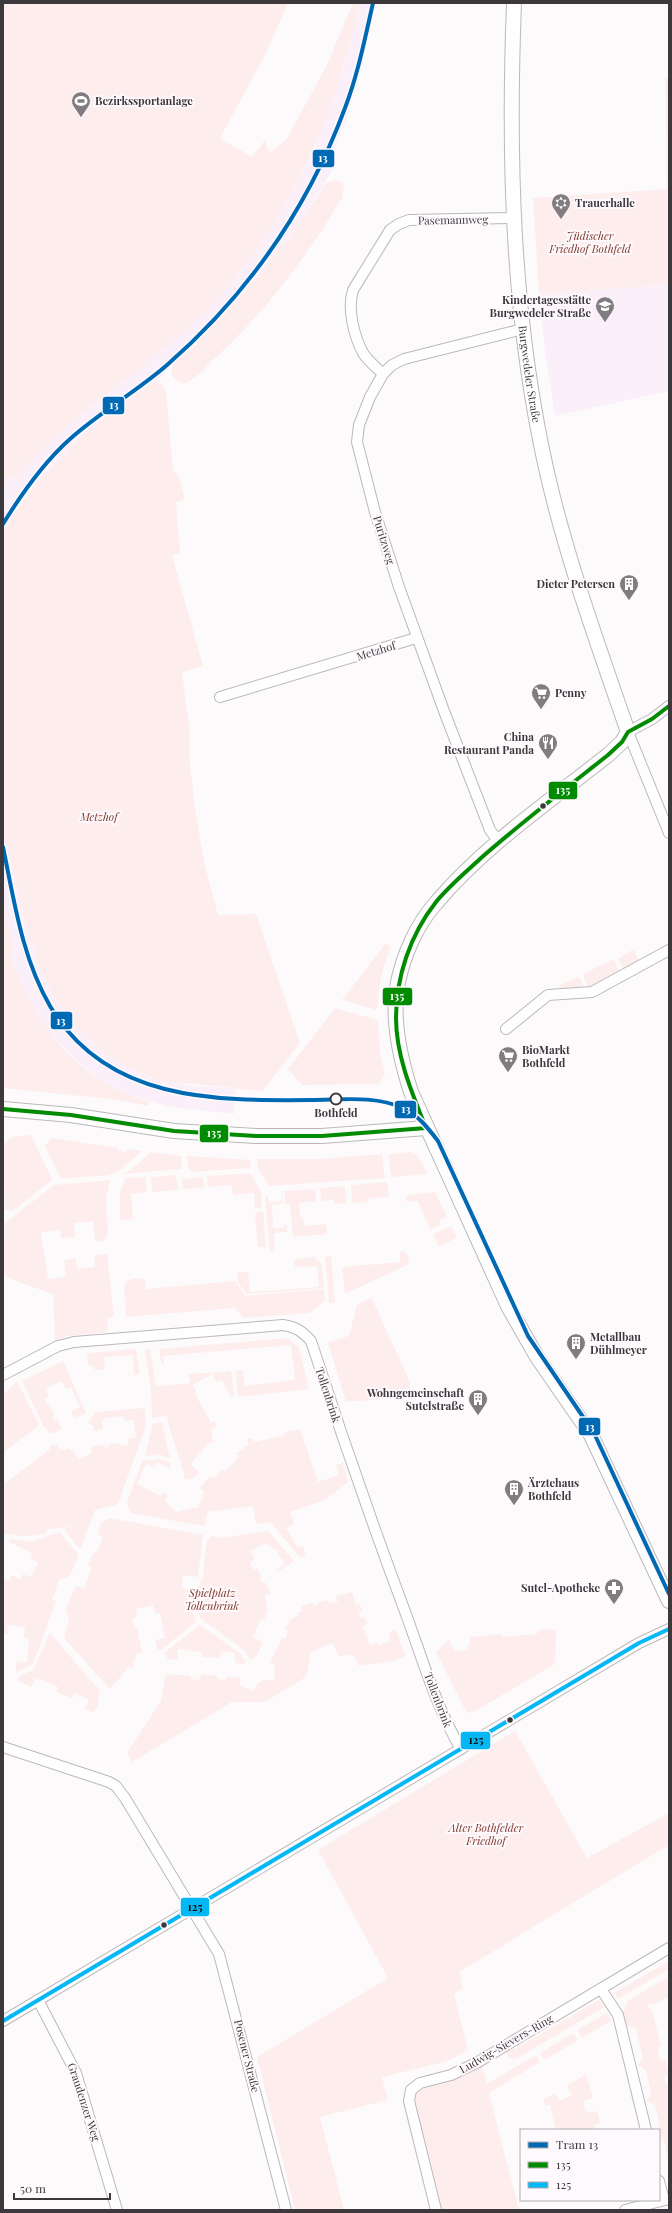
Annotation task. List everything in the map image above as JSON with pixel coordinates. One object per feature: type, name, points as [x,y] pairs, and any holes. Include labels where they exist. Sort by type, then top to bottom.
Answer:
[{"type":"main road","name":"Burgwedeler Straße","points":[[514,3],[511,117],[515,218],[523,329],[529,379],[546,469],[578,583],[628,732]]},
{"type":"main road","points":[[628,732],[622,742],[608,755],[500,842],[435,903],[410,946],[398,983],[396,1019],[404,1071],[426,1128],[440,1154],[508,1306],[537,1357],[591,1435],[669,1601]]},
{"type":"main road","points":[[3,1109],[71,1115],[174,1131],[256,1136],[322,1136],[426,1128]]},
{"type":"street","name":"Pasemannweg","points":[[383,374],[364,354],[357,339],[350,300],[354,290],[390,230],[409,220],[515,218]]},
{"type":"street","name":"Puritzweg","points":[[500,842],[490,830],[416,638],[375,512],[357,442],[359,425],[370,397],[383,374],[392,365],[404,359],[523,329]]},
{"type":"street","name":"Metzhof","points":[[220,697],[416,638]]},
{"type":"street","points":[[669,706],[652,719],[628,732],[669,833]]},
{"type":"street","points":[[506,1029],[548,995],[592,992],[669,950]]},
{"type":"street","name":"Tollenbrink","points":[[3,1375],[58,1346],[74,1342],[283,1326],[295,1327],[304,1332],[311,1341],[360,1491],[415,1639],[450,1731],[461,1749]]},
{"type":"street","points":[[3,2021],[639,1643],[669,1629]]},
{"type":"street","points":[[3,1747],[116,1786],[192,1909]]},
{"type":"street","name":"Posener Straße","points":[[192,1909],[219,1954],[225,1971],[286,2210]]},
{"type":"street","name":"Ludwig-Sievers-Ring","points":[[436,2210],[409,2101],[411,2090],[420,2083],[461,2071],[669,1948]]},
{"type":"street","points":[[601,1989],[618,2015],[646,2129]]},
{"type":"street","name":"Graudenzer Weg","points":[[38,2000],[76,2073],[117,2210]]},
{"type":"street","points":[[625,2210],[666,2200],[660,2184]]},
{"type":"shaded area","points":[[360,3],[376,3],[361,72],[344,126],[327,165],[333,169],[301,221],[257,280],[206,334],[162,373],[164,375],[108,416],[54,462],[24,499],[3,535],[3,487],[10,477],[16,478],[31,459],[62,429],[149,362],[148,360],[204,312],[243,269],[285,205],[314,149],[345,64]]},
{"type":"shaded area","name":"Kindertagesstätte Burgwedeler Straße","points":[[669,285],[669,391],[555,416],[545,352],[539,294]]},
{"type":"shaded area","points":[[3,827],[36,958],[54,997],[70,1020],[90,1041],[112,1058],[151,1078],[193,1086],[235,1088],[234,1114],[170,1107],[125,1093],[100,1079],[77,1061],[47,1030],[25,994],[10,954],[14,950],[3,906]]},
{"type":"green space","points":[[3,3],[288,3],[265,55],[220,138],[252,157],[265,140],[267,149],[270,152],[286,140],[327,65],[353,3],[360,3],[347,54],[331,105],[311,154],[287,202],[259,247],[226,288],[189,326],[148,360],[149,362],[62,430],[16,478],[10,477],[3,487]]},
{"type":"green space","name":"Jüdischer Friedhof Bothfeld","points":[[665,78],[669,78],[669,285],[539,294],[533,198],[667,189]]},
{"type":"green space","points":[[334,180],[342,182],[344,186],[342,198],[299,264],[249,325],[198,375],[190,381],[182,384],[171,375],[172,365],[236,302],[292,234],[325,184]]},
{"type":"green space","name":"Metzhof","points":[[158,380],[166,390],[173,470],[179,477],[185,499],[176,502],[180,553],[172,555],[203,666],[182,672],[189,725],[190,765],[196,816],[205,866],[218,915],[256,914],[300,1043],[263,1091],[236,1089],[235,1096],[235,1088],[160,1081],[125,1066],[101,1050],[70,1021],[54,997],[41,971],[25,921],[3,827],[3,535],[25,498],[66,451],[98,423],[141,390]]},
{"type":"green space","points":[[3,906],[14,950],[10,954],[19,979],[44,1025],[61,1046],[79,1064],[100,1080],[124,1092],[149,1101],[149,1106],[119,1100],[3,1088]]},
{"type":"green space","points":[[386,943],[390,947],[381,977],[377,1010],[342,1000]]},
{"type":"green space","points":[[634,950],[639,961],[625,970],[618,959]]},
{"type":"green space","points":[[612,960],[615,960],[619,973],[591,987],[587,986],[583,974]]},
{"type":"green space","points":[[577,977],[580,978],[584,987],[582,991],[560,991],[559,986]]},
{"type":"green space","points":[[335,1008],[378,1020],[380,1054],[385,1074],[379,1084],[302,1085],[288,1069]]},
{"type":"green space","points":[[31,1135],[52,1180],[13,1211],[5,1210],[3,1145],[12,1137]]},
{"type":"green space","points":[[51,1138],[119,1148],[118,1151],[126,1152],[127,1149],[142,1151],[120,1170],[109,1175],[61,1179],[45,1146]]},
{"type":"green space","points":[[151,1152],[181,1156],[182,1169],[122,1174],[131,1170]]},
{"type":"green space","points":[[411,1152],[419,1158],[427,1174],[391,1177],[389,1154]]},
{"type":"green space","points":[[382,1154],[385,1178],[269,1186],[258,1168],[257,1159],[319,1159]]},
{"type":"green space","points":[[187,1156],[251,1160],[250,1168],[193,1172],[188,1167]]},
{"type":"green space","points":[[250,1173],[261,1192],[262,1207],[255,1208],[254,1193],[233,1195],[232,1185],[208,1187],[207,1176]]},
{"type":"green space","points":[[176,1175],[178,1190],[152,1192],[151,1177]]},
{"type":"green space","points":[[146,1177],[147,1192],[131,1194],[133,1219],[120,1221],[120,1194],[125,1178]]},
{"type":"green space","points":[[203,1177],[204,1188],[183,1189],[182,1179]]},
{"type":"green space","points":[[110,1180],[106,1200],[108,1234],[103,1241],[95,1242],[93,1221],[74,1223],[75,1237],[61,1238],[60,1230],[41,1232],[48,1279],[66,1277],[64,1260],[76,1258],[77,1269],[95,1267],[94,1255],[107,1254],[114,1317],[107,1318],[108,1332],[66,1336],[55,1342],[53,1294],[10,1279],[3,1272],[5,1223],[54,1185]]},
{"type":"green space","points":[[387,1182],[389,1197],[369,1198],[369,1202],[352,1203],[351,1185]]},
{"type":"green space","points":[[345,1186],[347,1203],[334,1204],[334,1200],[321,1201],[320,1188]]},
{"type":"green space","points":[[315,1189],[316,1201],[299,1203],[300,1217],[303,1217],[304,1226],[326,1224],[327,1234],[293,1237],[290,1204],[285,1204],[284,1191]]},
{"type":"green space","points":[[281,1192],[283,1203],[272,1205],[273,1228],[284,1228],[284,1225],[287,1225],[287,1232],[274,1233],[275,1251],[270,1251],[265,1197],[268,1196],[269,1203],[281,1201]]},
{"type":"green space","points":[[435,1192],[447,1217],[439,1220],[441,1225],[430,1229],[418,1201],[407,1202],[406,1195]]},
{"type":"green space","points":[[263,1212],[266,1247],[258,1247],[255,1213]]},
{"type":"green space","points":[[451,1226],[457,1238],[438,1246],[433,1234]]},
{"type":"green space","points":[[403,1251],[408,1256],[409,1264],[345,1294],[342,1267],[400,1262],[400,1252]]},
{"type":"green space","points":[[331,1256],[335,1303],[329,1303],[325,1257]]},
{"type":"green space","points":[[314,1257],[322,1264],[324,1288],[247,1294],[238,1283],[237,1272],[248,1272],[250,1292],[319,1287],[317,1266],[295,1267],[294,1259]]},
{"type":"green space","points":[[145,1278],[146,1289],[235,1281],[246,1296],[324,1289],[325,1301],[309,1313],[244,1318],[234,1308],[126,1317],[124,1287],[126,1282],[132,1279]]},
{"type":"green space","points":[[371,1297],[410,1382],[410,1397],[346,1402],[328,1342],[349,1336],[357,1305]]},
{"type":"green space","points":[[287,1338],[299,1347],[309,1389],[238,1397],[236,1371],[243,1370],[245,1386],[295,1380],[291,1345],[163,1356],[164,1365],[161,1362],[159,1349]]},
{"type":"green space","points":[[136,1349],[140,1374],[134,1375],[133,1355],[104,1357],[105,1370],[95,1370],[92,1365],[88,1365],[87,1353]]},
{"type":"green space","points":[[145,1349],[150,1349],[156,1386],[190,1383],[189,1374],[231,1371],[234,1396],[231,1397],[221,1379],[217,1382],[212,1374],[193,1385],[197,1393],[195,1394],[211,1423],[214,1421],[217,1426],[211,1429],[213,1443],[209,1443],[190,1464],[199,1472],[194,1478],[185,1480],[167,1416],[152,1418],[151,1389]]},
{"type":"green space","points":[[63,1361],[86,1413],[74,1418],[71,1412],[80,1407],[71,1387],[66,1389],[62,1381],[46,1388],[49,1396],[44,1399],[55,1415],[52,1416],[54,1421],[57,1419],[62,1429],[50,1434],[43,1425],[22,1381]]},
{"type":"green space","points":[[17,1381],[39,1425],[3,1453],[3,1395]]},
{"type":"green space","points":[[145,1408],[146,1425],[118,1504],[95,1510],[80,1550],[64,1529],[82,1522],[64,1528],[47,1529],[46,1533],[35,1535],[20,1536],[4,1533],[3,1485],[50,1449],[50,1445],[57,1445],[58,1448],[66,1450],[67,1448],[75,1452],[74,1454],[80,1459],[92,1453],[91,1446],[104,1445],[105,1448],[109,1447],[109,1444],[119,1443],[120,1446],[128,1445],[128,1439],[136,1438],[134,1420],[125,1421],[124,1416],[102,1419],[103,1429],[94,1431],[93,1426],[88,1423],[95,1412]]},
{"type":"green space","points":[[162,1422],[170,1459],[159,1454],[148,1456],[145,1455],[153,1424]]},
{"type":"green space","points":[[300,1429],[318,1482],[339,1475],[336,1465],[343,1463],[348,1482],[325,1500],[290,1512],[294,1524],[286,1528],[298,1548],[303,1547],[306,1556],[300,1557],[270,1522],[256,1524],[253,1506],[208,1512],[204,1526],[130,1513],[127,1502],[143,1460],[161,1459],[170,1462],[171,1469],[157,1462],[154,1468],[146,1464],[137,1484],[161,1496],[163,1492],[168,1495],[165,1501],[176,1512],[198,1507],[203,1498],[201,1496],[205,1493],[200,1488],[210,1476],[214,1479],[222,1470],[225,1472],[239,1456],[236,1453],[244,1449],[243,1447],[248,1446],[247,1439],[253,1438],[254,1442],[285,1435],[285,1432]]},
{"type":"green space","points":[[110,1518],[203,1535],[198,1577],[183,1575],[182,1588],[188,1590],[190,1596],[188,1599],[196,1622],[161,1650],[157,1649],[155,1640],[165,1638],[160,1613],[155,1614],[153,1605],[136,1609],[137,1617],[132,1619],[134,1627],[137,1627],[142,1652],[135,1654],[136,1659],[134,1660],[133,1668],[129,1667],[110,1689],[64,1638],[69,1620],[66,1609],[76,1586],[84,1588],[92,1567],[88,1566],[93,1553],[96,1553],[103,1538],[98,1533],[101,1522]]},
{"type":"green space","name":"Spielplatz Tollenbrink","points":[[268,1531],[294,1561],[277,1572],[276,1570],[285,1564],[275,1548],[273,1549],[266,1543],[250,1551],[255,1559],[250,1562],[254,1570],[257,1568],[262,1577],[260,1579],[262,1583],[265,1582],[271,1593],[265,1596],[268,1610],[264,1620],[261,1619],[253,1637],[263,1642],[257,1656],[250,1660],[245,1651],[200,1618],[194,1599],[203,1576],[207,1540],[212,1536],[220,1538]]},
{"type":"green space","points":[[59,1532],[79,1555],[70,1576],[59,1580],[52,1600],[56,1601],[33,1664],[15,1673],[17,1661],[27,1662],[29,1638],[24,1637],[25,1627],[8,1625],[7,1634],[3,1634],[3,1578],[10,1581],[12,1575],[20,1579],[23,1574],[31,1577],[38,1562],[30,1558],[32,1553],[9,1542],[11,1539],[32,1542]]},
{"type":"green space","points":[[352,1592],[356,1605],[360,1604],[362,1611],[358,1612],[361,1618],[364,1617],[367,1624],[363,1626],[370,1645],[378,1642],[379,1645],[391,1641],[389,1632],[396,1630],[405,1656],[393,1661],[359,1666],[354,1655],[339,1656],[333,1643],[311,1652],[306,1677],[265,1702],[232,1702],[132,1762],[127,1753],[161,1701],[166,1674],[191,1676],[191,1679],[200,1680],[201,1674],[217,1676],[217,1679],[226,1680],[227,1677],[241,1678],[240,1685],[253,1691],[258,1683],[265,1679],[266,1681],[274,1679],[275,1665],[270,1663],[282,1638],[285,1639],[288,1631],[285,1630],[290,1620],[298,1616],[297,1613],[302,1612],[301,1606],[313,1603],[314,1606],[318,1605],[318,1602],[328,1600],[329,1603],[338,1602],[336,1596]]},
{"type":"green space","points":[[200,1625],[241,1654],[246,1662],[243,1664],[235,1663],[235,1653],[221,1652],[220,1658],[202,1657],[202,1652],[178,1649],[177,1660],[168,1659],[164,1653]]},
{"type":"green space","points":[[556,1629],[555,1664],[472,1713],[466,1712],[436,1652],[449,1639],[454,1651],[467,1650],[471,1637],[500,1634],[503,1637],[537,1634],[538,1630]]},
{"type":"green space","points":[[50,1633],[100,1691],[98,1705],[93,1712],[85,1709],[89,1700],[75,1693],[72,1699],[56,1692],[58,1687],[36,1678],[31,1687],[20,1682],[18,1677],[34,1669]]},
{"type":"green space","name":"Alter Bothfelder Friedhof","points":[[515,1731],[587,1858],[669,1813],[669,1845],[459,1972],[463,1989],[454,1994],[468,2050],[448,2061],[382,2077],[388,2100],[320,2117],[344,2210],[295,2210],[257,2057],[388,1978],[318,1850]]},
{"type":"green space","points":[[669,1961],[669,1969],[618,1999],[614,1993]]},
{"type":"green space","points":[[666,1978],[669,1984],[669,1996],[654,2005],[649,2003],[647,2007],[652,2010],[661,2046],[657,2047],[660,2060],[665,2059],[669,2076],[664,2077],[669,2090],[669,2168],[664,2140],[660,2138],[660,2129],[655,2105],[647,2101],[651,2094],[646,2070],[637,2065],[643,2058],[636,2029],[626,2026],[622,2013],[628,2001]]},
{"type":"green space","points":[[599,2000],[604,2007],[516,2059],[510,2058],[505,2051],[510,2048],[515,2049]]},
{"type":"green space","points":[[607,2013],[611,2021],[582,2038],[577,2030]]},
{"type":"green space","points":[[573,2033],[578,2040],[544,2060],[540,2053]]},
{"type":"green space","points":[[536,2055],[540,2062],[489,2093],[519,2210],[441,2210],[413,2103],[416,2093],[424,2087],[467,2074],[482,2065],[487,2084]]},
{"type":"green space","points":[[586,2074],[593,2098],[583,2101],[586,2113],[597,2111],[600,2123],[594,2125],[596,2129],[556,2129],[550,2105],[546,2106],[543,2100],[555,2093],[560,2101],[572,2095],[567,2086]]},
{"type":"tram line","name":"13","points":[[3,524],[34,479],[60,448],[93,420],[155,375],[196,338],[249,279],[272,248],[294,215],[330,145],[354,82],[373,3]]},
{"type":"tram line","name":"13","points":[[3,847],[20,928],[32,968],[40,988],[50,1006],[73,1037],[101,1061],[131,1078],[165,1089],[200,1096],[237,1099],[357,1099],[381,1101],[403,1108],[418,1118],[438,1141],[528,1336],[594,1433],[669,1594]]},
{"type":"transit line","name":"135","points":[[426,1128],[410,1088],[402,1060],[396,1018],[402,972],[406,957],[419,928],[441,896],[481,858],[608,755],[622,742],[628,732],[652,719],[669,706]]},
{"type":"transit line","name":"135","points":[[3,1109],[71,1115],[174,1131],[256,1136],[322,1136],[426,1128]]},
{"type":"transit line","name":"125","points":[[3,2021],[639,1643],[669,1629]]},
{"type":"place","name":"Bezirkssportanlage","points":[[81,118]]},
{"type":"place","name":"Trauerhalle","points":[[561,220]]},
{"type":"place","name":"Kindertagesstätte Burgwedeler Straße","points":[[605,323]]},
{"type":"place","name":"Dieter Petersen","points":[[629,601]]},
{"type":"place","name":"Penny","points":[[541,710]]},
{"type":"place","name":"China Restaurant Panda","points":[[548,760]]},
{"type":"place","name":"BioMarkt Bothfeld","points":[[508,1073]]},
{"type":"place","name":"Bothfeld","points":[[336,1099]]},
{"type":"place","name":"Metallbau Dühlmeyer","points":[[576,1360]]},
{"type":"place","name":"Wohngemeinschaft Sutelstraße","points":[[478,1416]]},
{"type":"place","name":"Ärztehaus Bothfeld","points":[[514,1506]]},
{"type":"place","name":"Sutel-Apotheke","points":[[614,1605]]}]
